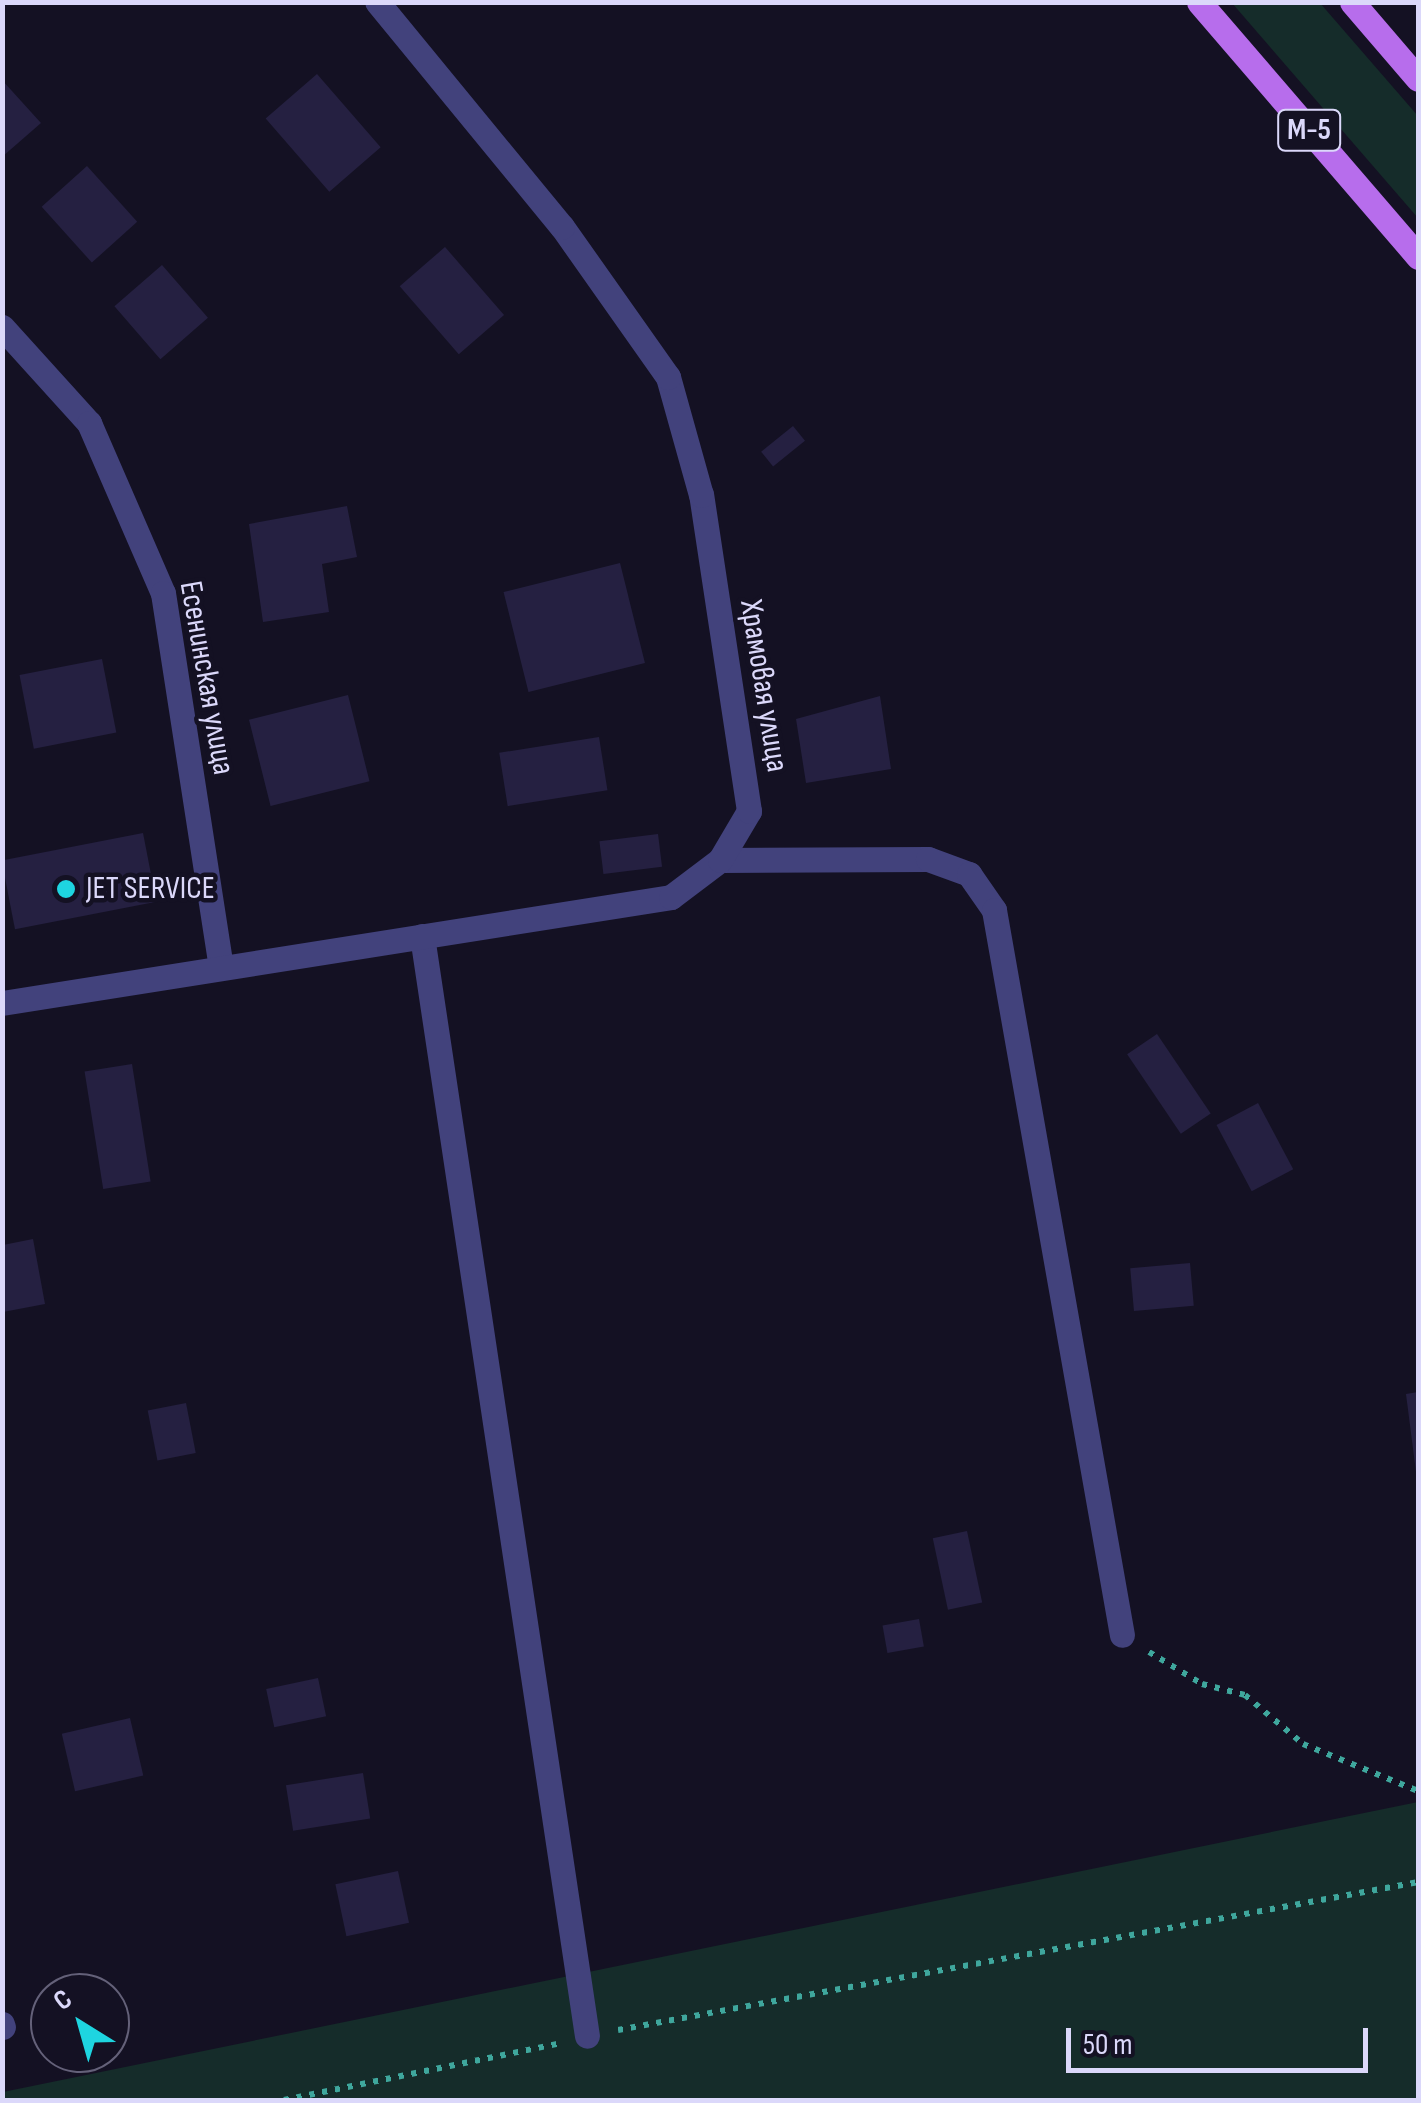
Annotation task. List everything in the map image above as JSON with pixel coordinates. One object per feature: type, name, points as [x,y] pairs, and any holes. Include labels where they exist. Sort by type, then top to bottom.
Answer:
[{"type":"main road","name":"М-5","points":[[1199,2],[1418,257]]},
{"type":"main road","points":[[1352,2],[1418,79]]},
{"type":"street","name":"Храмовая улица","points":[[2,1003],[671,897],[720,860],[749,810],[701,495],[668,377],[562,226],[376,2]]},
{"type":"street","name":"Есенинская улица","points":[[2,326],[89,423],[164,593],[220,966]]},
{"type":"street","points":[[720,860],[928,859],[969,874],[994,910],[1122,1636]]},
{"type":"street","points":[[422,936],[587,2036]]},
{"type":"path","points":[[1122,1636],[1202,1684],[1246,1695],[1303,1744],[1418,1791]]},
{"type":"path","points":[[284,2100],[587,2036],[1418,1882]]},
{"type":"green space","points":[[1232,3],[1320,3],[1418,116],[1418,218]]},
{"type":"green space","points":[[1418,1802],[1418,2100],[3,2100],[3,2092],[96,2073],[130,2073],[130,2066]]},
{"type":"building","points":[[317,74],[381,147],[329,192],[266,119]]},
{"type":"building","points":[[2,80],[41,123],[2,157]]},
{"type":"building","points":[[87,166],[137,222],[92,263],[42,207]]},
{"type":"building","points":[[445,247],[504,315],[459,354],[400,286]]},
{"type":"building","points":[[162,265],[208,318],[160,359],[114,306]]},
{"type":"building","points":[[793,426],[805,441],[773,467],[761,452]]},
{"type":"building","points":[[347,506],[357,557],[322,564],[329,612],[263,622],[249,524]]},
{"type":"building","points":[[620,563],[645,663],[528,692],[504,592]]},
{"type":"building","points":[[102,659],[116,733],[34,749],[20,675]]},
{"type":"building","points":[[348,695],[370,781],[271,806],[249,720]]},
{"type":"building","points":[[880,696],[891,769],[806,783],[796,719]]},
{"type":"building","points":[[599,737],[607,790],[508,806],[499,753]]},
{"type":"building","points":[[143,833],[156,902],[15,929],[2,860]]},
{"type":"building","points":[[658,834],[662,867],[603,874],[599,841]]},
{"type":"building","points":[[1157,1034],[1211,1114],[1181,1134],[1127,1054]]},
{"type":"building","points":[[132,1064],[151,1182],[103,1189],[85,1072]]},
{"type":"building","points":[[1258,1103],[1293,1169],[1252,1191],[1217,1125]]},
{"type":"building","points":[[33,1239],[45,1304],[3,1312],[3,1245]]},
{"type":"building","points":[[1190,1263],[1194,1306],[1134,1311],[1130,1268]]},
{"type":"building","points":[[1418,1392],[1418,1472],[1416,1472],[1406,1394]]},
{"type":"building","points":[[186,1403],[196,1453],[157,1461],[148,1410]]},
{"type":"building","points":[[967,1531],[982,1602],[948,1610],[933,1538]]},
{"type":"building","points":[[919,1619],[924,1647],[887,1653],[883,1625]]},
{"type":"building","points":[[318,1678],[326,1716],[274,1727],[266,1689]]},
{"type":"building","points":[[130,1718],[143,1775],[75,1791],[62,1734]]},
{"type":"building","points":[[363,1773],[370,1818],[293,1831],[286,1785]]},
{"type":"building","points":[[398,1871],[409,1923],[346,1936],[335,1884]]},
{"type":"place","name":"JET SERVICE","points":[[66,889]]}]
